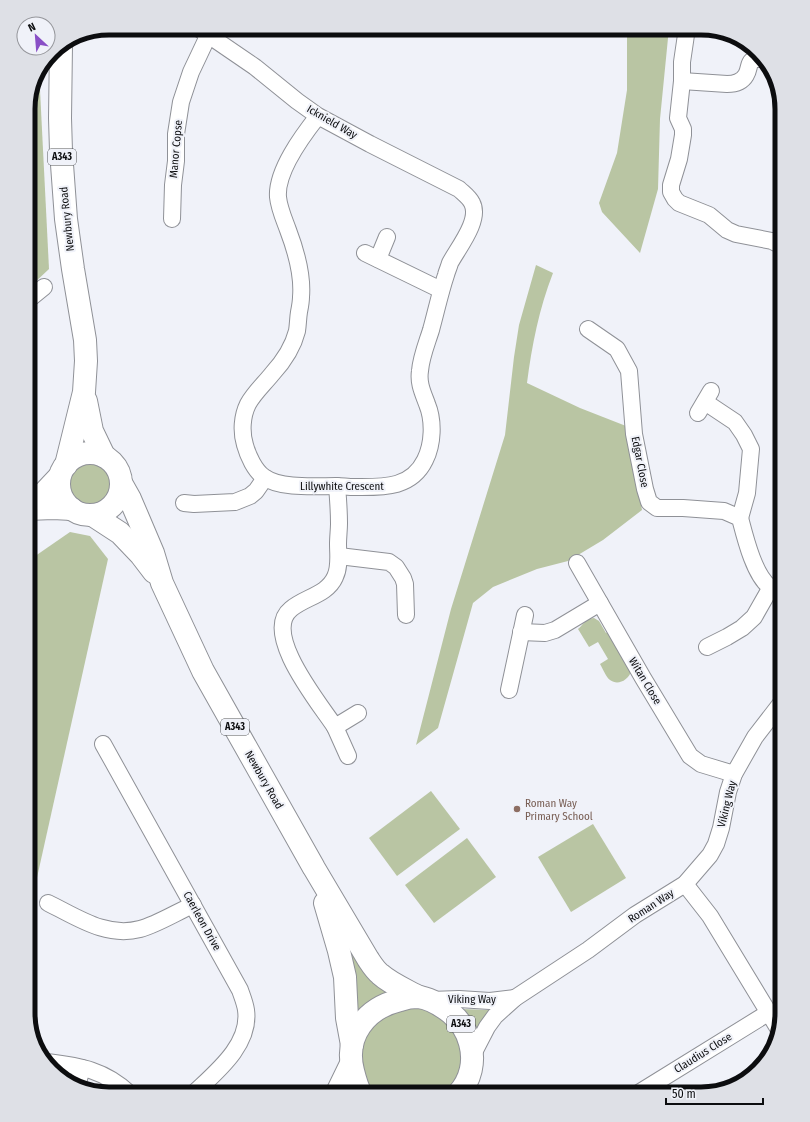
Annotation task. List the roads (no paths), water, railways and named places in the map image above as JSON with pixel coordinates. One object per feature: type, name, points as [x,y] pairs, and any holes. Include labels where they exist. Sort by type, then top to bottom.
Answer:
[{"type":"main road","name":"Newbury Road","points":[[61,52],[61,151],[69,243],[77,300],[85,340],[86,361],[84,392],[63,471]]},
{"type":"main road","name":"Newbury Road","points":[[84,392],[90,427],[104,456]]},
{"type":"main road","points":[[35,499],[43,494],[71,460],[80,455],[89,453],[104,456]]},
{"type":"main road","name":"A343","points":[[104,456],[116,469],[121,483]]},
{"type":"main road","name":"A343","points":[[63,471],[60,488],[65,502],[72,509],[84,515],[94,516]]},
{"type":"main road","name":"Newbury Road","points":[[121,483],[130,499],[153,552],[162,583],[203,671],[314,868],[375,970],[390,981],[423,998]]},
{"type":"main road","points":[[94,516],[103,514],[111,508],[120,491],[121,483]]},
{"type":"main road","points":[[35,509],[72,509]]},
{"type":"main road","name":"Newbury Road","points":[[94,516],[120,533],[162,583]]},
{"type":"main road","name":"Newbury Road","points":[[314,868],[339,951],[345,977],[347,1018],[351,1052]]},
{"type":"main road","points":[[351,1052],[360,1026],[366,1017],[382,1006],[393,1001],[405,998],[423,998]]},
{"type":"main road","name":"A343","points":[[423,998],[442,1006],[456,1018],[468,1035],[475,1087]]},
{"type":"main road","name":"A343","points":[[351,1052],[355,1081],[358,1087]]},
{"type":"main road","points":[[463,1087],[466,1082],[472,1064]]},
{"type":"street","name":"Manor Copse","points":[[172,219],[173,185],[176,161],[176,134],[181,102],[202,35]]},
{"type":"street","name":"Icknield Way","points":[[207,35],[255,67],[318,116],[459,189],[473,205]]},
{"type":"street","points":[[686,35],[682,62],[682,81],[678,118],[683,129],[683,134],[679,159],[671,188],[673,197],[683,205],[709,215],[731,232],[775,242]]},
{"type":"street","points":[[682,81],[732,84],[740,81],[745,76],[752,60],[756,59]]},
{"type":"street","points":[[184,503],[235,502],[250,496],[256,491],[265,478],[259,472],[246,450],[243,434],[243,418],[248,404],[253,396],[282,362],[293,342],[297,330],[301,297],[300,276],[296,253],[280,207],[278,191],[282,176],[288,163],[304,134],[318,116]]},
{"type":"street","name":"Lillywhite Crescent","points":[[265,478],[289,485],[378,486],[404,482],[415,473],[424,462],[429,448],[432,427],[430,414],[420,382],[419,372],[441,290],[450,263],[468,233],[473,220],[473,205]]},
{"type":"street","points":[[387,237],[372,256],[441,290]]},
{"type":"street","points":[[35,294],[44,287]]},
{"type":"street","name":"Edgar Close","points":[[588,329],[617,349],[629,371],[634,434],[649,502],[657,508],[724,511],[740,518]]},
{"type":"street","points":[[705,402],[735,422],[752,450],[747,493],[740,518],[752,559],[763,579],[775,588]]},
{"type":"street","points":[[337,486],[339,556],[336,577],[329,586],[317,595],[292,608],[287,613],[283,625],[283,633],[284,642],[292,661],[306,686],[335,727],[348,756]]},
{"type":"street","points":[[339,556],[389,562],[396,567],[405,584],[406,615]]},
{"type":"street","name":"Witan Close","points":[[577,563],[690,756],[701,764],[734,774]]},
{"type":"street","points":[[707,647],[742,628],[754,617],[775,590]]},
{"type":"street","points":[[521,632],[545,633],[555,630],[600,603]]},
{"type":"street","points":[[509,690],[525,615]]},
{"type":"street","points":[[335,727],[358,713]]},
{"type":"street","name":"Viking Way","points":[[685,884],[710,855],[716,844],[721,828],[728,792],[734,774],[755,737],[775,713]]},
{"type":"street","name":"Caerleon Drive","points":[[103,744],[240,990],[246,1011],[244,1029],[237,1047],[221,1067],[200,1087]]},
{"type":"street","name":"Roman Way","points":[[515,998],[588,950],[634,915],[685,884],[710,916],[774,1020]]},
{"type":"street","points":[[48,903],[92,925],[116,931],[141,929],[193,905]]},
{"type":"street","name":"Viking Way","points":[[423,998],[490,1001],[515,998]]},
{"type":"street","name":"Viking Way","points":[[472,1064],[487,1027],[515,998]]},
{"type":"street","name":"Claudius Close","points":[[650,1087],[774,1021]]},
{"type":"street","points":[[336,1087],[351,1052]]},
{"type":"street","points":[[55,1063],[70,1065],[96,1072],[108,1077],[123,1087]]},
{"type":"street","points":[[79,1080],[82,1068]]},
{"type":"place","name":"Roman Way Primary School","points":[[517,809]]}]
